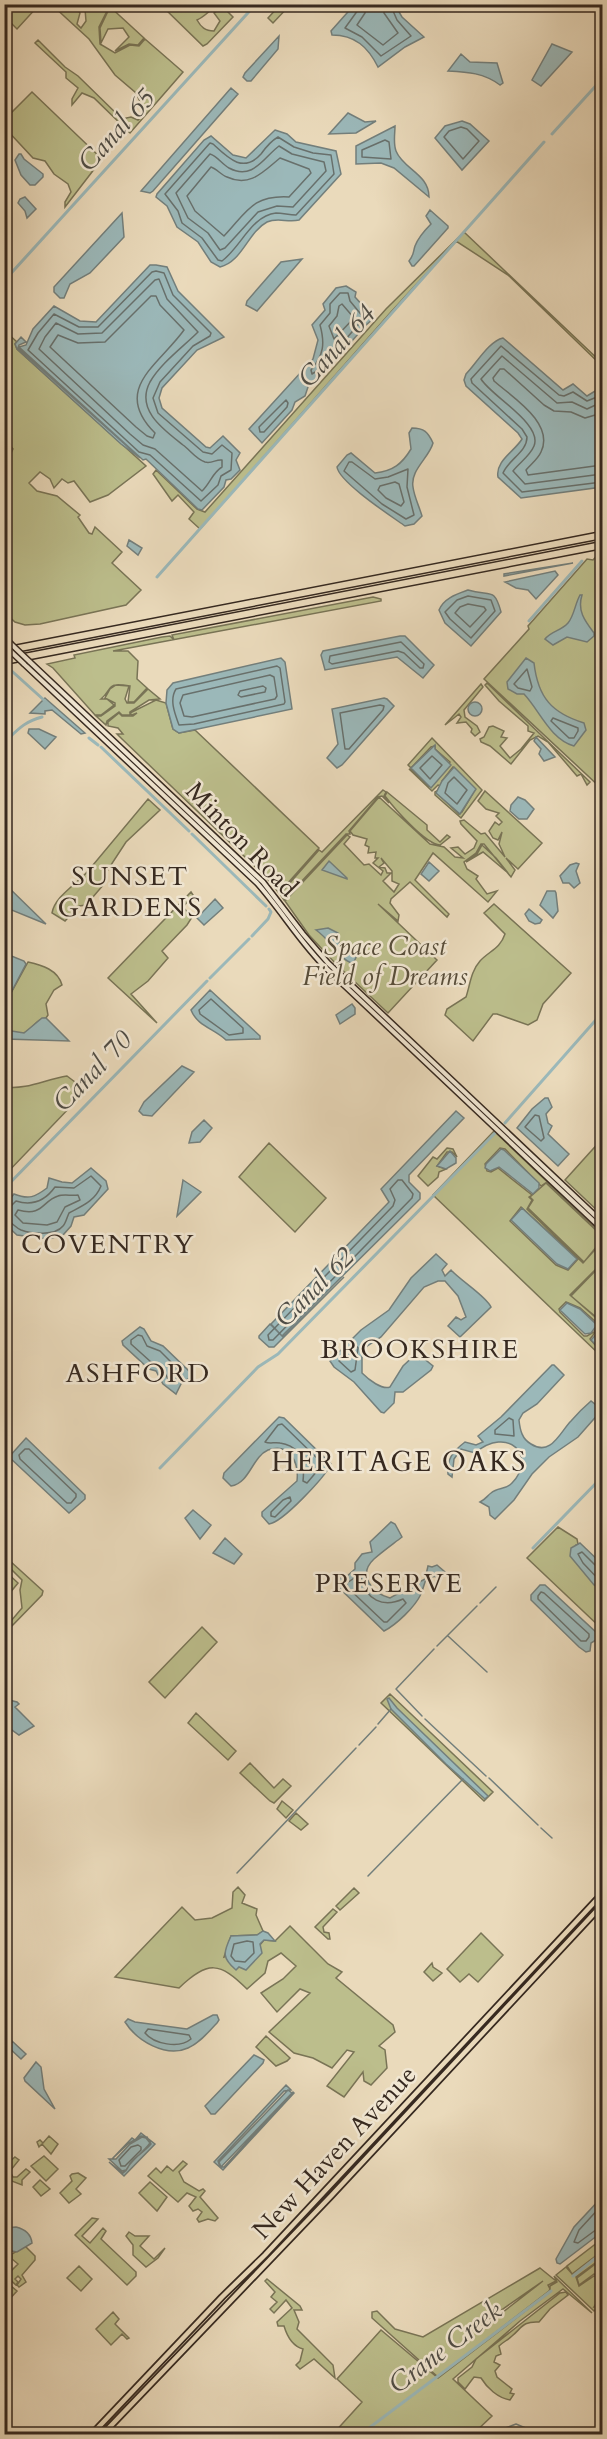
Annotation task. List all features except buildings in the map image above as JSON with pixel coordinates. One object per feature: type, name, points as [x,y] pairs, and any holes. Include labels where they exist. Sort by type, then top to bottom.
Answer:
[{"type":"highway","points":[[4,651],[603,536]]},
{"type":"highway","points":[[4,661],[603,545]]},
{"type":"main road","name":"Minton Road","points":[[4,638],[263,882],[328,963],[603,1222]]},
{"type":"main road","name":"Minton Road","points":[[4,645],[257,883],[328,970],[603,1229]]},
{"type":"main road","points":[[321,963],[328,963],[328,970]]},
{"type":"main road","name":"New Haven Avenue","points":[[92,2434],[265,2255],[603,1894]]},
{"type":"main road","name":"New Haven Avenue","points":[[103,2434],[458,2061],[602,1905]]},
{"type":"main road","points":[[566,1934],[566,1946]]},
{"type":"main road","points":[[561,1940],[561,1951]]},
{"type":"main road","points":[[458,2061],[459,2048]]},
{"type":"main road","points":[[427,2093],[430,2079]]},
{"type":"main road","points":[[423,2098],[424,2085]]},
{"type":"main road","points":[[260,2270],[265,2255]]},
{"type":"main road","points":[[245,2284],[248,2271]]},
{"type":"main road","points":[[176,2356],[177,2344]]},
{"type":"main road","points":[[168,2364],[171,2351]]},
{"type":"main road","points":[[151,2383],[153,2370]]},
{"type":"main road","points":[[117,2419],[121,2410],[120,2405]]},
{"type":"green space","points":[[4,5],[39,5],[17,29],[5,17]]},
{"type":"green space","points":[[52,5],[74,5],[80,13],[77,24],[81,28],[86,21],[85,9],[91,5],[103,5],[107,11],[99,27],[100,44],[115,53],[130,45],[139,46],[145,39],[183,72],[130,133],[94,98],[82,93],[72,105],[72,99],[78,88],[66,78],[66,72],[35,43],[38,40],[122,119],[131,117],[138,120],[142,116],[142,106],[136,93],[115,75],[89,39]]},
{"type":"green space","points":[[104,5],[108,5],[144,38],[138,45],[129,44],[115,51],[129,37],[123,28],[108,29],[101,43],[100,28],[108,11]]},
{"type":"green space","points":[[161,5],[181,7],[184,5],[219,5],[197,20],[200,25],[211,31],[214,31],[220,21],[214,13],[223,7],[233,17],[203,46]]},
{"type":"green space","points":[[280,5],[290,5],[273,23],[268,18]]},
{"type":"green space","points":[[32,92],[102,159],[65,207],[65,202],[71,192],[68,184],[54,174],[45,161],[33,158],[5,128],[5,115],[11,113]]},
{"type":"green space","points":[[464,232],[602,363],[602,366],[508,275],[456,241],[200,529],[189,519],[194,512],[178,495],[172,501],[153,474],[156,470],[197,509],[205,512],[386,309]]},
{"type":"green space","points":[[5,331],[17,342],[15,344],[17,349],[146,466],[108,495],[90,502],[74,481],[68,483],[62,479],[54,488],[50,479],[40,472],[29,483],[37,491],[57,496],[80,515],[78,517],[89,533],[92,534],[95,527],[122,552],[112,563],[141,590],[126,605],[40,624],[25,625],[15,622],[5,613],[4,461],[8,460],[13,449],[5,440]]},
{"type":"green space","points":[[602,552],[602,789],[484,679],[587,559],[593,560]]},
{"type":"green space","points":[[373,597],[381,599],[381,601],[174,640],[172,635]]},
{"type":"green space","points":[[170,636],[174,640],[113,651],[128,651],[138,661],[137,679],[147,688],[134,702],[128,702],[130,686],[113,685],[101,699],[107,699],[114,705],[101,715],[95,715],[47,664],[75,658],[74,655],[162,637]]},
{"type":"green space","points":[[487,683],[590,782],[587,785],[581,774],[577,776],[548,742],[538,736],[530,740],[511,764],[490,746],[481,742],[480,739],[484,737],[489,727],[493,726],[504,731],[501,737],[507,738],[500,746],[510,758],[534,733],[528,731],[528,726],[499,701],[485,685]]},
{"type":"green space","points":[[481,684],[483,687],[464,710],[465,717],[477,726],[480,732],[475,736],[466,722],[457,723],[461,717],[459,714],[445,725]]},
{"type":"green space","points":[[116,685],[129,686],[125,699],[127,703],[134,703],[148,689],[160,699],[149,700],[130,712],[130,715],[122,715],[119,712],[107,721],[106,725],[96,716],[101,716],[115,706],[115,703],[105,698],[110,689]]},
{"type":"green space","points":[[156,700],[166,703],[173,729],[179,733],[195,730],[319,848],[279,893],[266,877],[117,734],[123,734],[118,728],[108,726],[108,722],[119,713],[122,716],[133,716],[137,713],[132,715],[130,713]]},
{"type":"green space","points":[[432,738],[482,790],[461,818],[435,795],[435,792],[439,790],[437,793],[459,814],[462,812],[473,793],[453,767],[442,781],[442,786],[438,785],[432,791],[409,769],[429,787],[450,762],[435,749],[435,746],[431,747],[411,768],[408,765]]},
{"type":"green space","points":[[383,790],[386,792],[384,796],[389,803],[382,796],[378,797],[349,831],[350,834],[346,834],[284,900],[280,894],[319,850],[322,852]]},
{"type":"green space","name":"Space Coast Field of Dreams","points":[[485,791],[542,843],[518,869],[506,858],[515,870],[511,877],[484,844],[481,844],[476,853],[464,862],[467,869],[478,876],[476,879],[487,894],[497,891],[488,902],[433,853],[415,880],[449,914],[447,917],[410,882],[391,899],[390,903],[399,915],[398,921],[378,904],[437,960],[388,1013],[309,935],[285,901],[347,835],[350,837],[344,844],[364,865],[369,864],[381,875],[383,871],[373,863],[378,858],[375,858],[376,852],[368,853],[369,847],[365,845],[367,839],[353,835],[350,831],[379,797],[430,844],[444,847],[455,857],[463,858],[451,848],[458,847],[465,854],[474,848],[477,841],[461,824],[460,821],[464,820],[481,834],[485,833],[505,857],[499,844],[502,832],[498,840],[493,838],[489,831],[495,822],[499,825],[502,822],[496,816],[499,813],[486,809],[478,801]],"holes":[[[381,858],[392,871],[392,881],[399,884],[394,892],[383,881],[391,873],[379,867],[384,863]]]},
{"type":"green space","points":[[387,792],[427,825],[427,830],[440,842],[447,835],[450,837],[440,845],[426,839],[395,809],[385,796]]},
{"type":"green space","points":[[148,799],[160,810],[126,842],[107,871],[105,883],[86,905],[79,906],[65,921],[52,913],[57,901],[88,871]]},
{"type":"green space","points":[[482,845],[508,873],[483,852],[466,862],[477,854]]},
{"type":"green space","points":[[191,892],[193,895],[183,907],[189,914],[194,914],[187,925],[162,951],[168,958],[148,981],[131,994],[157,1023],[108,978]]},
{"type":"green space","points":[[494,904],[571,973],[543,1004],[537,1020],[528,1025],[493,1014],[473,1041],[445,1015],[447,1009],[466,997],[477,965],[503,939],[505,934],[484,913]]},
{"type":"green space","points":[[28,962],[53,972],[62,985],[54,990],[46,1004],[48,1015],[46,1018],[39,1020],[27,1032],[18,1034],[5,1030],[5,1004]]},
{"type":"green space","points":[[67,1076],[75,1082],[75,1102],[5,1175],[5,1087],[29,1086]]},
{"type":"green space","points":[[494,1131],[602,1234],[547,1182],[541,1186],[505,1149],[500,1148],[485,1164],[487,1171],[491,1172],[498,1168],[532,1195],[529,1197],[532,1200],[527,1209],[583,1263],[602,1242],[600,1265],[570,1295],[602,1323],[602,1330],[597,1330],[590,1339],[602,1353],[602,1357],[433,1195]],"holes":[[[521,1207],[578,1259],[568,1270],[556,1265],[510,1221]],[[566,1302],[580,1308],[598,1324],[594,1332],[584,1336],[560,1312],[559,1309]]]},
{"type":"green space","points":[[602,1139],[602,1215],[565,1180]]},
{"type":"green space","points":[[269,1143],[326,1198],[295,1232],[239,1177]]},
{"type":"green space","points":[[447,1148],[453,1149],[457,1157],[452,1152],[447,1152],[437,1166],[446,1169],[439,1172],[438,1177],[428,1186],[418,1176],[433,1157],[437,1159]]},
{"type":"green space","points":[[546,1183],[602,1236],[602,1240],[584,1262],[528,1208],[533,1200],[530,1197]]},
{"type":"green space","points":[[602,1264],[602,1322],[571,1296]]},
{"type":"green space","points":[[558,1527],[577,1539],[578,1544],[576,1545],[589,1577],[602,1590],[602,1629],[527,1558]]},
{"type":"green space","points":[[10,1561],[43,1591],[42,1595],[8,1630],[5,1628],[22,1608],[20,1590],[22,1580],[8,1566]]},
{"type":"green space","points":[[4,1570],[18,1583],[5,1599],[4,1599]]},
{"type":"green space","points":[[202,1627],[217,1642],[165,1698],[149,1682]]},
{"type":"green space","points":[[390,1694],[493,1792],[484,1801],[381,1703]]},
{"type":"green space","points":[[196,1713],[236,1751],[228,1760],[188,1723]]},
{"type":"green space","points":[[250,1763],[274,1788],[283,1779],[291,1786],[274,1803],[270,1801],[240,1773]]},
{"type":"green space","points":[[282,1801],[293,1810],[286,1818],[277,1809]]},
{"type":"green space","points":[[296,1813],[308,1824],[301,1830],[289,1821]]},
{"type":"green space","points":[[238,1887],[245,1895],[242,1903],[257,1909],[256,1915],[263,1931],[257,1935],[231,1936],[224,1957],[259,1946],[264,1940],[275,1941],[290,1926],[328,1964],[342,1972],[336,1978],[393,2025],[395,2032],[379,2046],[385,2050],[387,2068],[371,2085],[364,2081],[363,2072],[344,2097],[327,2086],[354,2052],[347,2050],[332,2068],[313,2058],[294,2053],[269,2032],[310,1993],[300,1989],[277,2012],[261,1993],[283,1979],[296,1966],[281,1953],[268,1961],[265,1973],[247,1989],[229,1974],[214,1968],[198,1973],[179,1988],[115,1977],[182,1907],[195,1920],[212,1918],[232,1908],[233,1892]]},
{"type":"green space","points":[[354,1888],[359,1893],[340,1910],[336,1906]]},
{"type":"green space","points":[[333,1909],[337,1912],[323,1927],[324,1932],[329,1933],[330,1939],[328,1939],[315,1927]]},
{"type":"green space","points":[[481,1933],[503,1955],[478,1982],[469,1974],[460,1982],[447,1969]]},
{"type":"green space","points":[[432,1963],[433,1967],[442,1973],[433,1981],[424,1972]]},
{"type":"green space","points":[[266,2036],[290,2058],[287,2061],[276,2066],[256,2047]]},
{"type":"green space","points":[[49,2136],[58,2144],[51,2154],[42,2144],[39,2147],[37,2142],[40,2140],[43,2143]]},
{"type":"green space","points":[[44,2156],[58,2169],[46,2181],[31,2166]]},
{"type":"green space","points":[[15,2157],[19,2160],[10,2171],[13,2177],[17,2177],[26,2169],[30,2172],[22,2180],[22,2185],[12,2181],[5,2187],[5,2162]]},
{"type":"green space","points":[[183,2161],[187,2164],[179,2172],[184,2182],[199,2191],[203,2189],[205,2191],[200,2197],[218,2218],[215,2221],[208,2219],[199,2222],[197,2219],[202,2212],[198,2209],[193,2211],[189,2206],[196,2197],[187,2193],[178,2202],[148,2176],[156,2168],[161,2173],[167,2166],[173,2171]]},
{"type":"green space","points":[[78,2173],[86,2178],[76,2189],[81,2194],[69,2203],[60,2193],[72,2181],[70,2176]]},
{"type":"green space","points":[[40,2180],[50,2189],[41,2196],[33,2187]]},
{"type":"green space","points":[[150,2182],[167,2197],[157,2211],[139,2193]]},
{"type":"green space","points":[[92,2218],[98,2219],[82,2236],[90,2243],[103,2228],[106,2231],[101,2239],[136,2272],[136,2276],[127,2285],[75,2235]]},
{"type":"green space","points":[[129,2232],[135,2236],[149,2236],[140,2246],[154,2259],[165,2248],[158,2258],[146,2267],[133,2255],[133,2245],[126,2236]]},
{"type":"green space","points":[[602,2239],[602,2251],[572,2274],[567,2266]]},
{"type":"green space","points":[[25,2246],[35,2256],[35,2260],[22,2275],[26,2282],[19,2287],[17,2285],[21,2279],[18,2276],[15,2279],[18,2282],[16,2285],[6,2276],[18,2264],[12,2259],[12,2254]]},
{"type":"green space","points":[[602,2253],[602,2258],[576,2277],[579,2286],[594,2276],[600,2276],[602,2294],[594,2307],[599,2306],[594,2311],[556,2275],[566,2267],[573,2275]]},
{"type":"green space","points":[[602,2259],[602,2278],[594,2274],[579,2285],[577,2278]]},
{"type":"green space","points":[[79,2266],[92,2279],[81,2291],[67,2278]]},
{"type":"green space","points":[[540,2268],[556,2281],[548,2285],[549,2291],[438,2377],[372,2318],[372,2312],[377,2311],[395,2329],[423,2337]],"holes":[[[543,2281],[503,2312],[492,2316],[479,2330],[488,2314],[500,2311]]]},
{"type":"green space","points":[[554,2276],[592,2313],[563,2289],[520,2321],[453,2379],[492,2416],[473,2434],[333,2434],[362,2402],[337,2379],[381,2330],[438,2378],[550,2292],[550,2286],[557,2282]]},
{"type":"green space","points":[[267,2279],[300,2306],[302,2310],[294,2310],[299,2322],[297,2329],[333,2365],[335,2378],[314,2359],[300,2369],[296,2365],[300,2361],[303,2349],[293,2343],[284,2326],[278,2326],[277,2322],[292,2308],[286,2300],[274,2313],[270,2309],[277,2302],[271,2297],[275,2292],[265,2281]]},
{"type":"green space","points":[[4,2280],[17,2291],[5,2304],[4,2304]]},
{"type":"green space","points":[[566,2292],[568,2295],[550,2309],[539,2322],[526,2324],[499,2346],[501,2354],[496,2356],[494,2362],[500,2365],[495,2371],[497,2377],[512,2389],[510,2393],[514,2394],[510,2400],[493,2392],[481,2378],[474,2377],[465,2389],[458,2382],[458,2378],[472,2367],[476,2359],[560,2293]]},
{"type":"green space","points":[[113,2312],[119,2319],[115,2324],[129,2338],[127,2339],[122,2334],[111,2345],[96,2329]]},
{"type":"water","points":[[355,4],[395,5],[402,17],[424,37],[405,47],[378,67],[360,44],[347,37],[332,35],[331,31]]},
{"type":"water","points":[[279,36],[278,49],[251,81],[247,81],[243,77],[245,73]]},
{"type":"water","points":[[552,44],[572,52],[541,86],[532,80]]},
{"type":"water","points":[[461,54],[470,62],[497,63],[503,83],[500,85],[475,74],[448,71]]},
{"type":"water","points":[[231,88],[238,94],[153,191],[150,193],[141,191]]},
{"type":"water","points":[[348,113],[365,122],[376,121],[356,133],[329,134]]},
{"type":"water","points":[[462,121],[470,124],[489,141],[462,170],[435,138],[445,126]]},
{"type":"water","points":[[395,126],[396,151],[404,163],[425,183],[429,197],[394,168],[381,163],[356,164],[356,146]]},
{"type":"water","points":[[275,130],[287,134],[296,142],[336,151],[341,174],[299,220],[267,222],[260,227],[234,259],[220,267],[211,262],[198,242],[177,227],[167,206],[156,197],[157,194],[204,140],[211,136],[233,155],[246,158]]},
{"type":"water","points":[[19,154],[43,174],[35,185],[30,185],[21,175],[15,160]]},
{"type":"water","points":[[25,197],[36,209],[27,218],[25,211],[18,203]]},
{"type":"water","points":[[430,210],[448,228],[412,266],[409,261],[416,243],[431,224],[426,216]]},
{"type":"water","points":[[122,213],[124,237],[90,273],[70,284],[64,298],[60,298],[54,292],[54,287]]},
{"type":"water","points":[[302,259],[257,311],[246,305],[281,262]]},
{"type":"water","points":[[150,265],[167,267],[178,291],[224,337],[197,350],[162,388],[159,398],[162,408],[206,447],[210,448],[223,436],[240,453],[236,460],[240,470],[231,479],[226,480],[224,487],[202,510],[198,509],[146,459],[143,460],[19,347],[26,345],[33,329],[54,306],[80,321],[96,322]]},
{"type":"water","points":[[346,286],[356,292],[355,297],[374,318],[319,379],[309,384],[305,396],[295,402],[292,410],[262,443],[249,429],[313,359],[318,340],[312,325],[325,310],[323,304],[336,288]]},
{"type":"water","points":[[21,337],[26,342],[18,348],[140,458],[121,444],[17,349],[15,344]]},
{"type":"water","points":[[503,338],[563,390],[573,384],[587,396],[600,388],[602,391],[602,487],[521,498],[498,477],[502,461],[522,439],[466,386],[464,380],[466,374],[488,348]]},
{"type":"water","points":[[412,428],[425,431],[433,443],[414,475],[413,481],[414,494],[422,516],[414,524],[405,526],[356,490],[346,481],[337,467],[351,453],[375,473],[387,471],[400,463],[411,449],[409,433]]},
{"type":"water","points":[[129,540],[142,548],[138,555],[127,546]]},
{"type":"water","points":[[573,563],[504,576],[504,574]]},
{"type":"water","points":[[555,571],[558,575],[536,599],[528,590],[516,588],[505,582]]},
{"type":"water","points":[[468,590],[493,595],[501,612],[471,646],[445,623],[439,610],[447,599]]},
{"type":"water","points":[[582,595],[580,606],[583,616],[594,636],[587,642],[567,637],[553,645],[545,639],[568,623]]},
{"type":"water","points":[[405,636],[434,665],[423,678],[397,657],[325,670],[321,655],[323,651]]},
{"type":"water","points":[[281,658],[285,662],[292,709],[179,733],[173,729],[166,703],[167,690],[173,683]]},
{"type":"water","points":[[526,658],[534,663],[539,686],[548,702],[563,714],[584,723],[586,730],[574,746],[552,731],[524,694],[517,694],[508,689],[507,682]]},
{"type":"water","points":[[45,698],[85,733],[81,734],[52,710],[45,711],[45,714],[30,713]]},
{"type":"water","points":[[384,698],[394,706],[337,768],[327,758],[338,744],[332,709]]},
{"type":"water","points":[[475,702],[480,704],[482,709],[480,714],[475,716],[470,714],[468,709],[470,704]]},
{"type":"water","points":[[29,729],[39,729],[56,737],[45,749],[28,733]]},
{"type":"water","points":[[536,737],[555,757],[544,761],[539,754],[541,749],[534,741]]},
{"type":"water","points":[[435,745],[435,749],[451,765],[431,788],[411,768]]},
{"type":"water","points":[[454,767],[476,789],[460,814],[436,793],[442,781]]},
{"type":"water","points":[[518,797],[534,809],[527,819],[519,819],[510,811],[511,805]]},
{"type":"water","points":[[329,861],[347,878],[347,879],[322,870]]},
{"type":"water","points":[[429,862],[439,871],[429,881],[421,874]]},
{"type":"water","points":[[579,864],[576,871],[580,883],[574,888],[569,883],[563,883],[560,876],[570,865]]},
{"type":"water","points":[[5,884],[46,924],[9,909],[5,904]]},
{"type":"water","points":[[547,891],[556,893],[558,911],[553,918],[540,905]]},
{"type":"water","points":[[215,899],[223,908],[204,925],[197,918]]},
{"type":"water","points":[[529,909],[542,920],[540,923],[535,924],[529,921],[525,914]]},
{"type":"water","points":[[328,928],[338,933],[339,943],[342,946],[349,947],[358,953],[353,964],[342,957],[316,930]]},
{"type":"water","points":[[9,955],[26,964],[5,1004],[5,964]]},
{"type":"water","points":[[210,990],[260,1036],[260,1039],[226,1040],[197,1020],[191,1010]]},
{"type":"water","points":[[352,1004],[355,1014],[340,1024],[336,1015]]},
{"type":"water","points":[[42,1018],[46,1018],[69,1041],[5,1039],[5,1030],[24,1033]]},
{"type":"water","points":[[182,1066],[194,1072],[152,1116],[143,1115],[139,1111],[144,1102]]},
{"type":"water","points":[[548,1098],[552,1107],[546,1114],[548,1123],[552,1126],[548,1134],[569,1154],[558,1166],[517,1128],[532,1109]]},
{"type":"water","points":[[456,1111],[464,1118],[409,1175],[409,1182],[420,1193],[420,1199],[282,1336],[271,1324],[389,1202],[381,1189]]},
{"type":"water","points":[[204,1120],[212,1128],[200,1142],[189,1143],[192,1132]]},
{"type":"water","points":[[501,1149],[539,1183],[539,1188],[533,1194],[499,1167],[490,1171],[485,1168],[486,1164]]},
{"type":"water","points":[[450,1151],[456,1158],[456,1163],[446,1169],[437,1166]]},
{"type":"water","points":[[91,1168],[106,1181],[108,1189],[84,1215],[74,1217],[71,1226],[63,1235],[48,1239],[17,1235],[5,1224],[5,1205],[14,1194],[24,1197],[35,1195],[47,1188],[49,1178],[72,1183]]},
{"type":"water","points":[[183,1180],[201,1192],[177,1216]]},
{"type":"water","points":[[522,1208],[577,1259],[568,1269],[557,1264],[511,1220]]},
{"type":"water","points":[[436,1254],[447,1264],[442,1270],[445,1276],[451,1270],[484,1298],[491,1307],[460,1337],[448,1326],[456,1317],[461,1320],[466,1317],[458,1296],[445,1281],[438,1281],[424,1287],[381,1337],[367,1346],[362,1354],[362,1373],[379,1386],[387,1388],[390,1387],[403,1366],[417,1353],[433,1366],[403,1392],[395,1392],[394,1403],[384,1413],[381,1412],[354,1382],[334,1367],[330,1361],[361,1330],[389,1310],[411,1278]]},
{"type":"water","points":[[344,1277],[274,1347],[269,1347],[259,1338],[270,1324],[283,1337]]},
{"type":"water","points":[[567,1303],[580,1309],[597,1325],[591,1333],[585,1334],[560,1310]]},
{"type":"water","points":[[140,1327],[144,1329],[151,1341],[163,1346],[191,1373],[192,1377],[182,1382],[176,1394],[163,1384],[156,1371],[149,1369],[123,1345],[122,1341]]},
{"type":"water","points":[[600,1330],[602,1332],[602,1351],[591,1340]]},
{"type":"water","points":[[552,1365],[564,1375],[537,1404],[523,1413],[519,1420],[525,1440],[538,1447],[550,1445],[591,1401],[601,1409],[600,1412],[578,1437],[549,1457],[532,1474],[514,1500],[495,1519],[490,1515],[489,1507],[480,1502],[494,1491],[510,1485],[519,1473],[522,1463],[516,1447],[498,1442],[487,1445],[475,1453],[461,1449],[454,1459],[452,1477],[448,1474],[448,1464],[454,1453],[465,1442],[476,1445],[483,1442],[478,1436],[501,1417]]},
{"type":"water","points":[[279,1417],[284,1418],[331,1464],[321,1479],[303,1498],[284,1516],[269,1524],[262,1516],[262,1512],[297,1481],[295,1461],[292,1456],[282,1449],[268,1450],[258,1458],[243,1480],[237,1484],[231,1486],[223,1478],[224,1473]]},
{"type":"water","points":[[26,1438],[85,1495],[85,1499],[69,1513],[9,1457]]},
{"type":"water","points":[[193,1510],[211,1525],[200,1539],[185,1518]]},
{"type":"water","points":[[391,1522],[395,1524],[402,1537],[369,1565],[367,1577],[373,1588],[383,1596],[390,1598],[425,1579],[428,1566],[437,1565],[445,1572],[443,1576],[428,1577],[421,1594],[410,1610],[384,1631],[335,1584],[343,1575],[346,1577],[355,1569],[355,1563],[362,1554],[372,1552],[370,1542]]},
{"type":"water","points":[[225,1538],[242,1554],[234,1564],[213,1553]]},
{"type":"water","points":[[580,1543],[602,1564],[602,1590],[594,1585],[570,1556],[571,1548]]},
{"type":"water","points":[[540,1585],[545,1585],[599,1635],[591,1643],[590,1651],[586,1652],[579,1647],[531,1600],[531,1595]]},
{"type":"water","points":[[389,1698],[488,1796],[485,1799],[391,1709],[387,1699]]},
{"type":"water","points":[[5,1699],[17,1702],[19,1704],[15,1707],[34,1726],[19,1735],[5,1725]]},
{"type":"water","points":[[263,1931],[275,1941],[264,1940],[260,1944],[262,1953],[246,1970],[239,1967],[236,1970],[225,1955],[231,1936],[257,1935]]},
{"type":"water","points":[[217,2015],[219,2020],[204,2037],[179,2051],[153,2046],[130,2029],[125,2022],[128,2019],[187,2029]]},
{"type":"water","points":[[12,2041],[26,2054],[21,2059],[7,2046]]},
{"type":"water","points":[[254,2055],[264,2060],[263,2063],[215,2114],[211,2114],[205,2106]]},
{"type":"water","points":[[36,2062],[41,2067],[44,2089],[55,2109],[25,2081],[24,2078]]},
{"type":"water","points":[[286,2085],[291,2090],[284,2091],[218,2161],[220,2167],[224,2167],[294,2093],[223,2170],[214,2162]]},
{"type":"water","points":[[288,2090],[292,2093],[221,2167],[219,2162]]},
{"type":"water","points":[[142,2137],[150,2143],[126,2170],[122,2171],[109,2159],[116,2159],[130,2144]]},
{"type":"water","points":[[132,2138],[135,2140],[129,2143],[112,2159]]},
{"type":"water","points":[[148,2138],[155,2144],[124,2176],[109,2162],[123,2173],[132,2161],[151,2144]]},
{"type":"water","points":[[602,2197],[602,2232],[560,2264],[557,2263],[556,2259],[574,2227]]},
{"type":"water","points":[[16,2227],[27,2232],[32,2243],[17,2252],[5,2253],[5,2228]]},
{"type":"waterway","name":"Canal 65","points":[[4,281],[256,4]]},
{"type":"waterway","name":"Canal 64","points":[[552,134],[602,79]]},
{"type":"waterway","name":"Canal 64","points":[[157,577],[544,142]]},
{"type":"waterway","points":[[529,621],[582,561]]},
{"type":"waterway","points":[[4,664],[45,701]]},
{"type":"waterway","points":[[9,738],[24,725],[42,717]]},
{"type":"waterway","points":[[89,738],[98,745]]},
{"type":"waterway","points":[[101,747],[189,831]]},
{"type":"waterway","points":[[192,834],[266,906]]},
{"type":"waterway","name":"Canal 70","points":[[252,936],[268,919],[271,912],[269,909]]},
{"type":"waterway","name":"Canal 70","points":[[210,978],[249,939]]},
{"type":"waterway","name":"Canal 70","points":[[4,1189],[207,981]]},
{"type":"waterway","name":"Canal 62","points":[[505,1123],[602,1013]]},
{"type":"waterway","name":"Canal 62","points":[[160,1468],[258,1367],[278,1354],[495,1133]]},
{"type":"waterway","points":[[533,1548],[602,1477]]},
{"type":"waterway","points":[[480,1603],[496,1587]]},
{"type":"waterway","points":[[437,1646],[477,1606]]},
{"type":"waterway","points":[[448,1636],[487,1672]]},
{"type":"waterway","points":[[422,1716],[396,1689],[434,1649]]},
{"type":"waterway","points":[[378,1724],[391,1709]]},
{"type":"waterway","points":[[425,1719],[486,1776]]},
{"type":"waterway","points":[[359,1745],[376,1727]]},
{"type":"waterway","points":[[237,1873],[356,1748]]},
{"type":"waterway","points":[[489,1778],[538,1825]]},
{"type":"waterway","points":[[368,1876],[463,1779]]},
{"type":"waterway","points":[[541,1828],[552,1838]]},
{"type":"waterway","points":[[598,2100],[602,2102]]},
{"type":"waterway","name":"Crane Creek","points":[[573,2276],[602,2253]]},
{"type":"waterway","name":"Crane Creek","points":[[361,2434],[551,2291]]},
{"type":"waterway","points":[[500,2428],[516,2424],[540,2434]]},
{"type":"district","name":"SUNSET GARDENS","points":[[130,892]]},
{"type":"district","name":"COVENTRY","points":[[108,1244]]},
{"type":"district","name":"BROOKSHIRE","points":[[420,1349]]},
{"type":"district","name":"ASHFORD","points":[[138,1373]]},
{"type":"district","name":"HERITAGE OAKS","points":[[399,1461]]},
{"type":"district","name":"PRESERVE","points":[[389,1583]]}]
